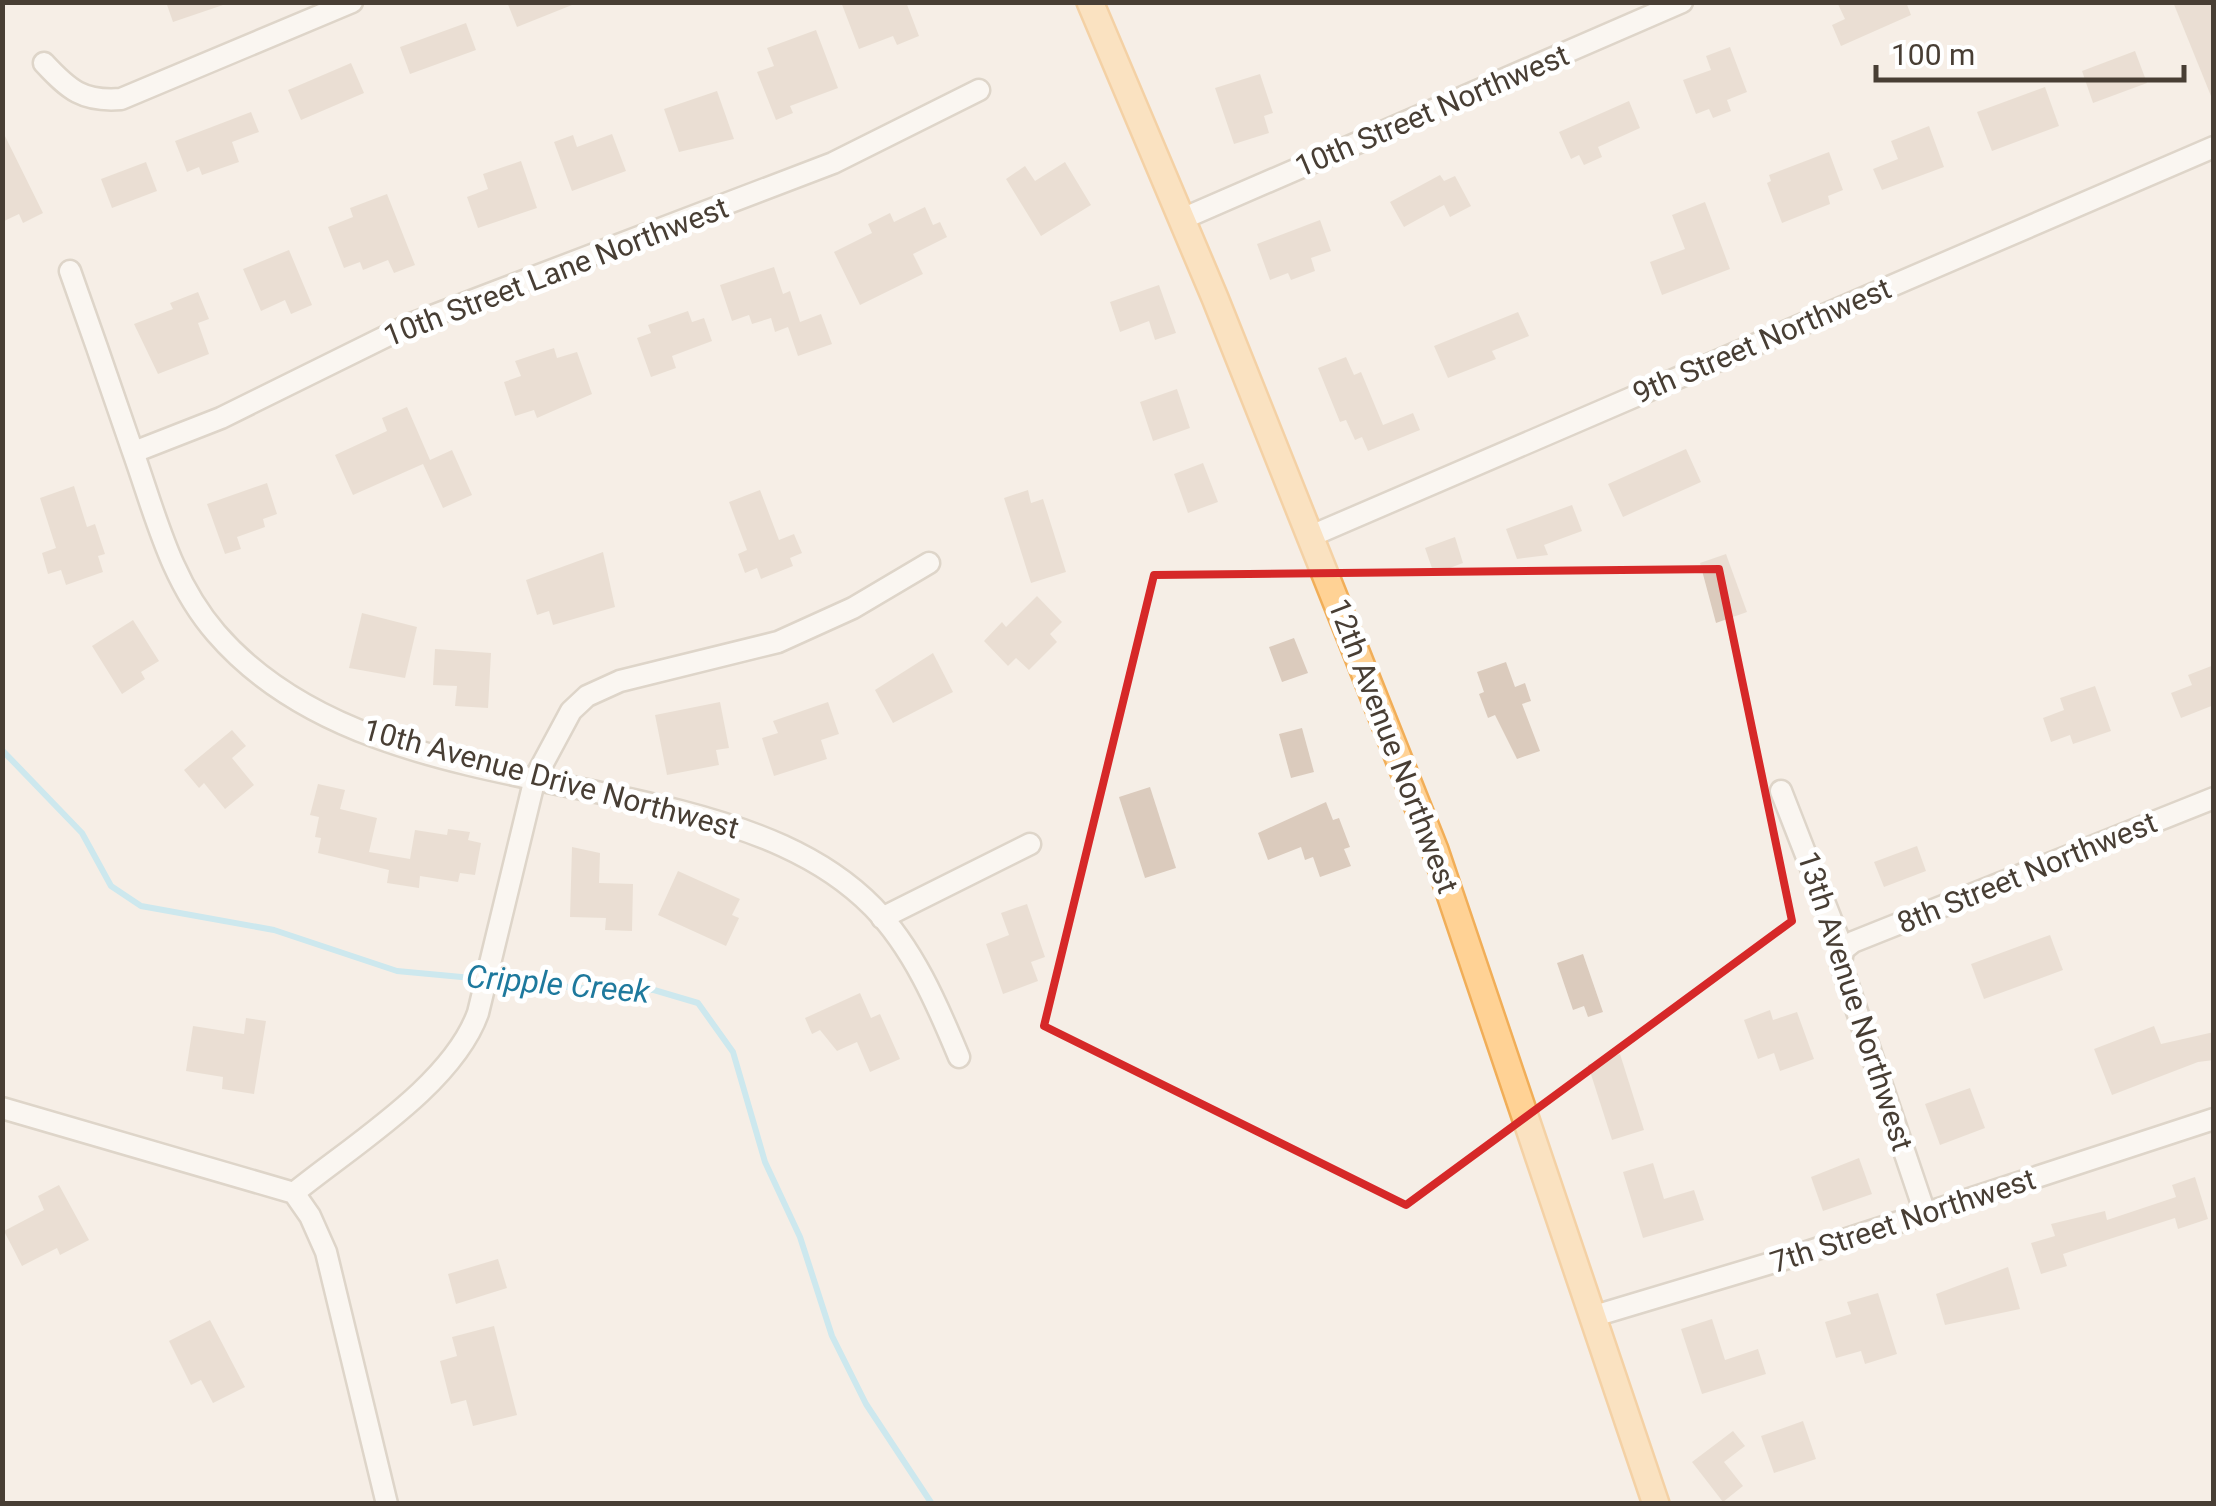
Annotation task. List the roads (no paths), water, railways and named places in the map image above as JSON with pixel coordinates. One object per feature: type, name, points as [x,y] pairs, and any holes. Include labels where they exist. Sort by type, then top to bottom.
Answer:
[{"type":"main road","name":"12th Avenue Northwest","points":[[1090,2],[1182,219],[1435,850],[1656,1504]]},
{"type":"street","points":[[44,63],[80,96],[96,101],[121,99],[352,2]]},
{"type":"street","name":"10th Street Northwest","points":[[1182,219],[1682,2]]},
{"type":"street","name":"10th Street Lane Northwest","points":[[134,452],[221,418],[411,324],[833,163],[979,90]]},
{"type":"street","name":"9th Street Northwest","points":[[1310,536],[2214,146]]},
{"type":"street","name":"10th Avenue Drive Northwest","points":[[70,271],[162,538],[189,596],[223,641],[262,678],[365,732],[750,830],[821,866],[882,918],[923,977],[959,1056]]},
{"type":"street","points":[[294,1193],[440,1072],[464,1045],[478,1012],[535,778],[571,711],[600,689],[778,642],[852,608],[929,564]]},
{"type":"street","name":"13th Avenue Northwest","points":[[1780,790],[1843,950],[1840,964],[1926,1214]]},
{"type":"street","name":"8th Street Northwest","points":[[1843,950],[1853,942],[2214,798]]},
{"type":"street","points":[[882,918],[1030,844]]},
{"type":"street","points":[[2,1108],[294,1193],[310,1216],[326,1252],[387,1504]]},
{"type":"street","name":"7th Street Northwest","points":[[1591,1317],[1926,1214],[2214,1119]]},
{"type":"waterway","name":"Cripple Creek","points":[[2,750],[82,833],[111,886],[141,906],[274,930],[397,971],[591,989],[654,990],[698,1003],[733,1052],[765,1162],[800,1237],[832,1336],[866,1404],[932,1504]]}]
